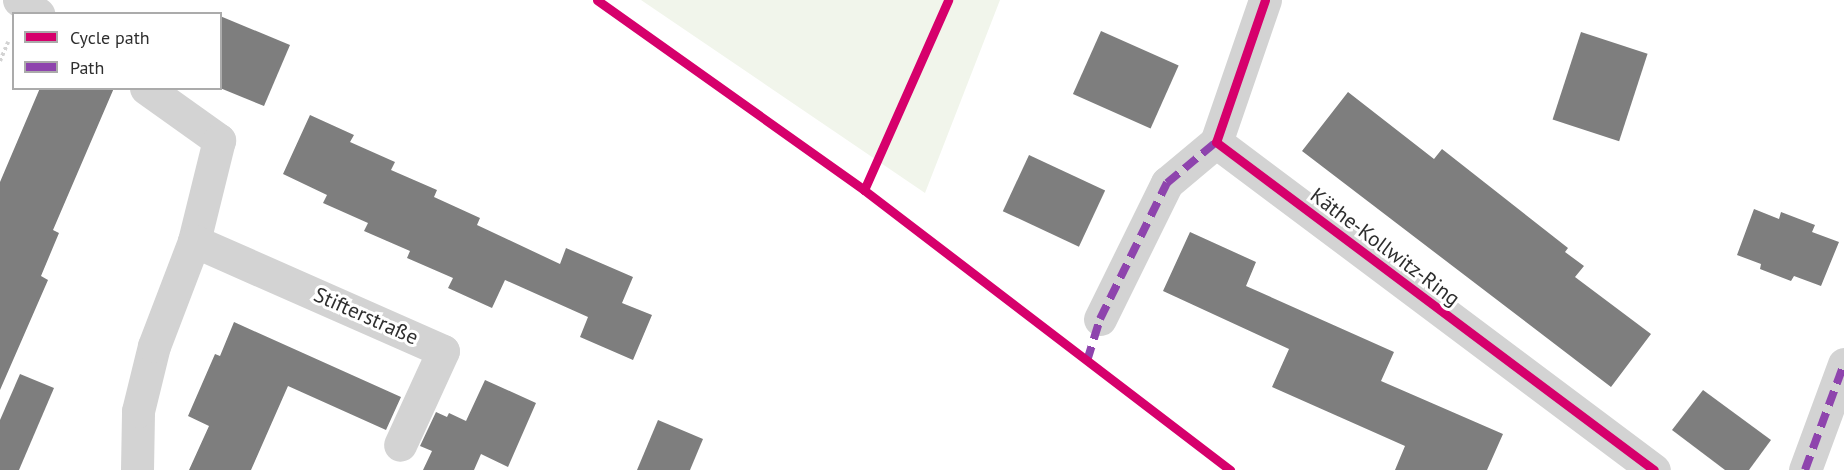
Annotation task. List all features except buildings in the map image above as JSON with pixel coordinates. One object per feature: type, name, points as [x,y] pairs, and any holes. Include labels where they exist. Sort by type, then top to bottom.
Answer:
[{"type":"street","points":[[19,0],[36,12]]},
{"type":"street","points":[[1100,319],[1167,183],[1216,142],[1265,0]]},
{"type":"street","points":[[137,470],[138,411],[143,389],[154,346],[194,241],[219,140],[149,90]]},
{"type":"street","name":"Käthe-Kollwitz-Ring","points":[[1216,142],[1654,470]]},
{"type":"street","name":"Stifterstraße","points":[[194,241],[443,351],[400,445]]},
{"type":"street","points":[[1805,470],[1844,364]]},
{"type":"shaded area","points":[[641,0],[1000,0],[925,193]]},
{"type":"marked path","points":[[1087,361],[1100,319],[1167,183],[1216,142]]},
{"type":"marked path","points":[[1805,470],[1844,364]]},
{"type":"cycle path","points":[[597,0],[864,190],[1230,470]]},
{"type":"cycle path","points":[[864,190],[948,0]]},
{"type":"cycle path","points":[[1265,0],[1216,142],[1654,470]]}]
